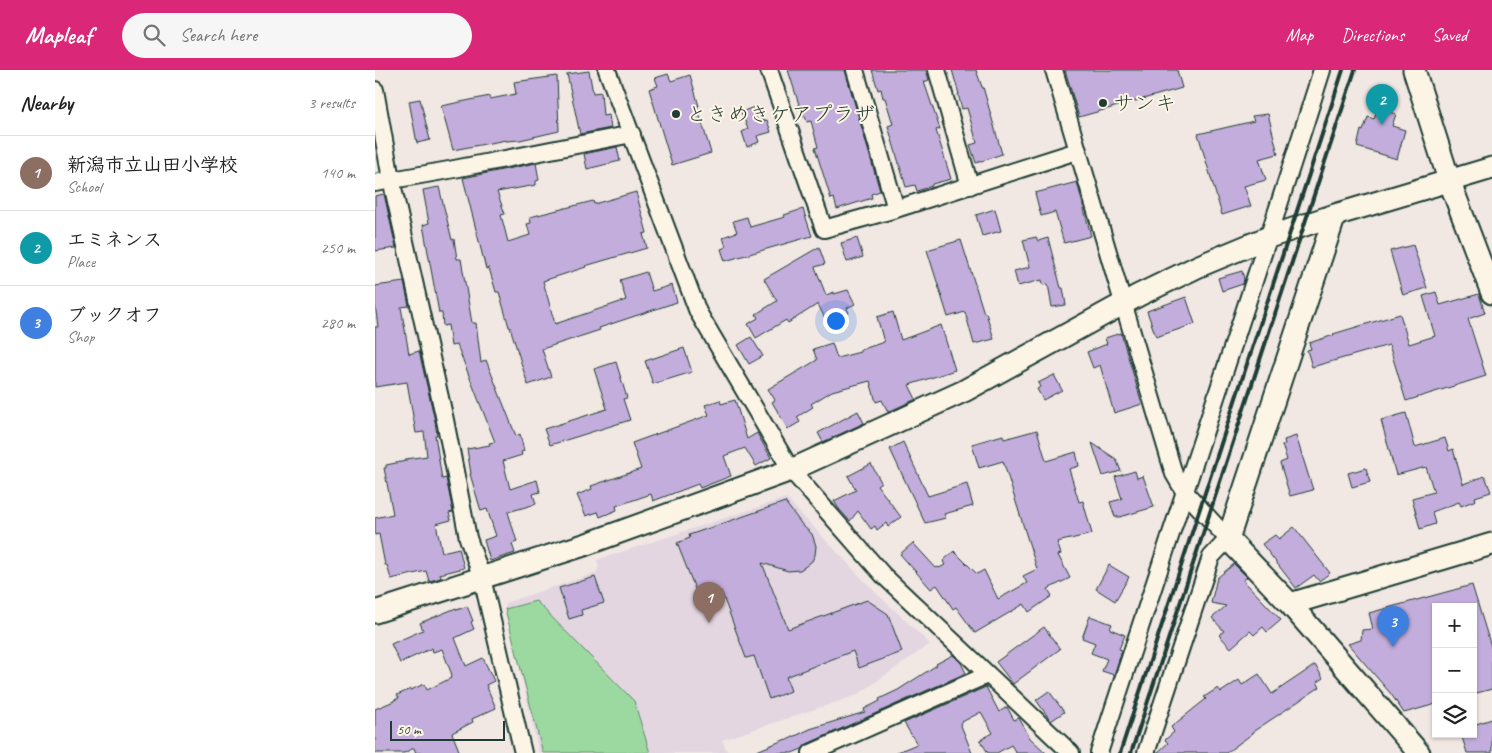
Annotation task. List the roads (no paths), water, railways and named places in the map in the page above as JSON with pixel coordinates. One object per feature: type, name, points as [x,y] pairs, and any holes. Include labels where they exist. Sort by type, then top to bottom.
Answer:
[{"type":"street","points":[[607,70],[698,312],[791,470],[883,575],[1071,753]]},
{"type":"street","points":[[769,70],[824,229],[896,209],[1077,151]]},
{"type":"street","points":[[855,70],[896,209]]},
{"type":"street","points":[[937,70],[970,186]]},
{"type":"street","points":[[1054,70],[1174,474],[1184,491],[1290,604],[1419,753]]},
{"type":"street","points":[[1099,753],[1322,70]]},
{"type":"street","points":[[1414,70],[1449,180],[1492,293]]},
{"type":"street","points":[[375,90],[391,179],[441,401],[468,538],[482,578],[523,753]]},
{"type":"street","points":[[375,183],[632,134]]},
{"type":"street","points":[[375,612],[584,545],[791,470],[964,391],[1124,303],[1199,266],[1269,237],[1335,215],[1492,168]]},
{"type":"street","points":[[1146,753],[1211,557],[1228,539],[1335,215]]},
{"type":"street","points":[[1290,604],[1492,544]]},
{"type":"street","points":[[811,753],[987,675]]},
{"type":"railway","points":[[1120,753],[1343,70]]},
{"type":"railway","points":[[1131,753],[1355,70]]},
{"type":"place","name":"サンキ","points":[[1103,103]]},
{"type":"place","name":"ときめきケアプラザ","points":[[676,114]]},
{"type":"place","name":"エミネンス","points":[[1382,125]]},
{"type":"place","name":"新潟市立山田小学校","points":[[709,623]]},
{"type":"place","name":"ブックオフ","points":[[1393,647]]}]
